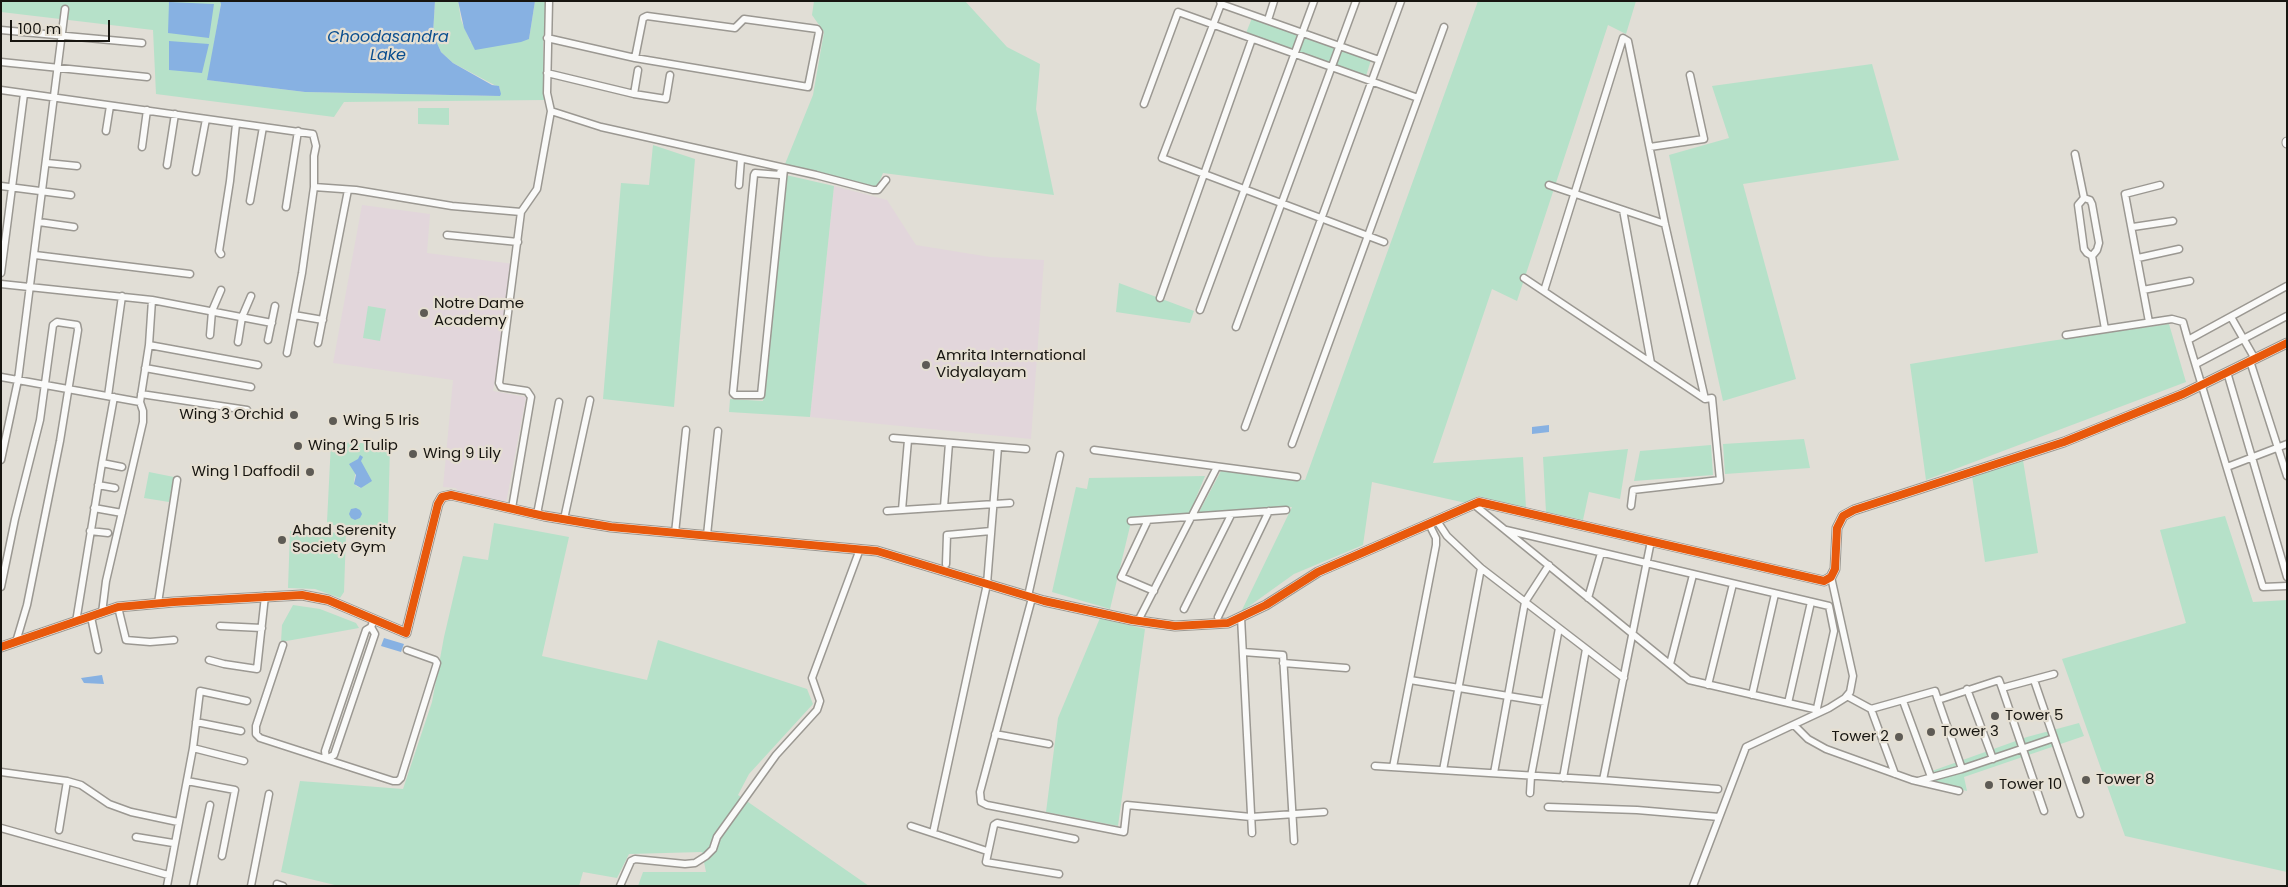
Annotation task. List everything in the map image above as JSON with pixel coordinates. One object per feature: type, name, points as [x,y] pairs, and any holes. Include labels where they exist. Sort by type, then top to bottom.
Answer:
[{"type":"street","points":[[512,508],[531,397],[527,391],[501,387],[499,382],[521,212],[537,189],[551,111],[547,93],[549,1]]},
{"type":"street","points":[[1268,20],[1274,1]]},
{"type":"street","points":[[1200,310],[1314,1]]},
{"type":"street","points":[[1236,327],[1356,1]]},
{"type":"street","points":[[1245,427],[1401,1]]},
{"type":"street","points":[[1379,60],[1221,2],[1162,158],[1384,242]]},
{"type":"street","points":[[1,460],[18,380],[44,192],[65,10]]},
{"type":"street","points":[[1144,104],[1178,12],[1418,98]]},
{"type":"street","points":[[547,38],[635,58],[808,87],[819,32],[817,29],[744,19],[735,28],[647,16],[644,18],[635,58]]},
{"type":"street","points":[[1292,444],[1444,26]]},
{"type":"street","points":[[1,30],[142,43]]},
{"type":"street","points":[[1544,291],[1623,38],[1628,41],[1665,224],[1705,399]]},
{"type":"street","points":[[1160,298],[1252,39]]},
{"type":"street","points":[[1,62],[147,78]]},
{"type":"street","points":[[634,94],[638,70]]},
{"type":"street","points":[[547,73],[634,94],[666,99],[670,75]]},
{"type":"street","points":[[1650,147],[1704,138],[1690,75]]},
{"type":"street","points":[[1,90],[313,134],[315,139],[314,187],[287,353]]},
{"type":"street","points":[[1,272],[24,94]]},
{"type":"street","points":[[106,131],[110,106]]},
{"type":"street","points":[[142,147],[147,110]]},
{"type":"street","points":[[551,111],[601,127],[741,159],[782,172],[873,190],[878,190],[886,180]]},
{"type":"street","points":[[167,165],[175,114]]},
{"type":"street","points":[[196,172],[206,119]]},
{"type":"street","points":[[221,254],[218,252],[230,181],[236,124]]},
{"type":"street","points":[[250,201],[263,127]]},
{"type":"street","points":[[286,206],[298,131]]},
{"type":"street","points":[[2075,154],[2084,198]]},
{"type":"street","points":[[738,185],[741,159]]},
{"type":"street","points":[[47,163],[77,166]]},
{"type":"street","points":[[782,172],[761,395],[735,395],[733,393],[754,175],[756,173],[782,172]]},
{"type":"street","points":[[1549,185],[1665,224]]},
{"type":"street","points":[[2149,322],[2126,194],[2160,185]]},
{"type":"street","points":[[1,186],[71,195]]},
{"type":"street","points":[[314,187],[348,190],[452,206],[521,212]]},
{"type":"street","points":[[318,343],[348,190]]},
{"type":"street","points":[[2084,198],[2090,200],[2092,204],[2099,243],[2097,250],[2092,256],[2105,329]]},
{"type":"street","points":[[2084,198],[2078,205],[2084,249],[2086,253],[2092,256]]},
{"type":"street","points":[[1623,210],[1651,363]]},
{"type":"street","points":[[2133,227],[2173,221]]},
{"type":"street","points":[[39,222],[74,226]]},
{"type":"street","points":[[446,235],[518,242]]},
{"type":"street","points":[[2138,258],[2179,249]]},
{"type":"street","points":[[35,255],[190,274]]},
{"type":"street","points":[[1524,278],[1705,399],[1712,398],[1720,480],[1633,490],[1631,506]]},
{"type":"street","points":[[2144,290],[2190,281]]},
{"type":"street","points":[[1,284],[30,289],[152,300],[272,323]]},
{"type":"street","points":[[2188,340],[2287,286]]},
{"type":"street","points":[[210,335],[212,311],[221,290]]},
{"type":"street","points":[[76,622],[102,463],[122,296]]},
{"type":"street","points":[[238,342],[242,317],[250,296]]},
{"type":"street","points":[[102,613],[106,581],[143,422],[143,411],[140,402],[149,345],[152,300]]},
{"type":"street","points":[[268,340],[276,306]]},
{"type":"street","points":[[294,315],[323,320]]},
{"type":"street","points":[[2196,364],[2287,316]]},
{"type":"street","points":[[2232,317],[2253,360],[2287,476]]},
{"type":"street","points":[[2066,335],[2149,322],[2180,320],[2183,322],[2263,587],[2287,586]]},
{"type":"street","points":[[1,587],[15,519],[40,420],[43,384],[53,326],[57,322],[75,325],[78,327],[78,330],[60,441],[27,605],[16,642]]},
{"type":"street","points":[[1,647],[118,607],[265,596],[302,595],[328,600],[372,624],[406,633],[438,504],[442,497],[451,495],[537,514],[611,527],[860,549],[885,553],[1030,597],[1138,621],[1175,626],[1228,623],[1266,605],[1318,572],[1480,502],[1824,581],[1831,577],[1835,570],[1837,528],[1843,516],[1854,510],[2064,442],[2202,384],[2287,343]]},
{"type":"street","points":[[149,345],[258,365]]},
{"type":"street","points":[[145,368],[252,387]]},
{"type":"street","points":[[2226,372],[2287,577]]},
{"type":"street","points":[[1,377],[140,402]]},
{"type":"street","points":[[141,394],[247,410]]},
{"type":"street","points":[[564,519],[590,400]]},
{"type":"street","points":[[537,514],[559,402]]},
{"type":"street","points":[[675,533],[686,430]]},
{"type":"street","points":[[707,535],[718,431]]},
{"type":"street","points":[[893,438],[1026,449]]},
{"type":"street","points":[[902,510],[908,440]]},
{"type":"street","points":[[944,507],[949,443]]},
{"type":"street","points":[[2226,467],[2287,444]]},
{"type":"street","points":[[933,833],[987,584],[998,447]]},
{"type":"street","points":[[1094,450],[1297,476]]},
{"type":"street","points":[[1060,455],[1030,597],[980,792],[981,802],[987,805],[1124,832],[1127,805],[1251,817],[1324,812]]},
{"type":"street","points":[[102,463],[122,467]]},
{"type":"street","points":[[1138,621],[1217,467]]},
{"type":"street","points":[[158,603],[177,480]]},
{"type":"street","points":[[98,485],[115,488]]},
{"type":"street","points":[[887,511],[1010,503]]},
{"type":"street","points":[[1477,507],[1689,680],[1814,709],[1817,708],[1834,631],[1829,606],[1506,530]]},
{"type":"street","points":[[94,508],[122,513]]},
{"type":"street","points":[[1131,521],[1286,510]]},
{"type":"street","points":[[1218,617],[1270,512]]},
{"type":"street","points":[[1184,609],[1231,515]]},
{"type":"street","points":[[1148,520],[1121,578],[1154,592]]},
{"type":"street","points":[[1433,523],[1481,568],[1624,678]]},
{"type":"street","points":[[1393,767],[1436,545],[1433,523]]},
{"type":"street","points":[[90,530],[108,533]]},
{"type":"street","points":[[946,564],[947,535],[992,531]]},
{"type":"street","points":[[1603,780],[1634,635],[1651,541]]},
{"type":"street","points":[[620,886],[631,861],[635,859],[685,864],[695,863],[706,856],[713,849],[717,837],[776,755],[819,708],[818,694],[812,678],[860,549]]},
{"type":"street","points":[[1588,598],[1601,553]]},
{"type":"street","points":[[1494,773],[1525,602],[1549,565]]},
{"type":"street","points":[[1443,770],[1481,568]]},
{"type":"street","points":[[1670,664],[1693,575]]},
{"type":"street","points":[[1831,577],[1853,676],[1850,698]]},
{"type":"street","points":[[1708,685],[1733,584]]},
{"type":"street","points":[[1752,695],[1775,594]]},
{"type":"street","points":[[209,660],[257,669],[265,596]]},
{"type":"street","points":[[1788,703],[1811,602]]},
{"type":"street","points":[[118,607],[126,640],[150,642],[174,640]]},
{"type":"street","points":[[91,617],[98,650]]},
{"type":"street","points":[[1241,617],[1252,833]]},
{"type":"street","points":[[326,759],[334,755],[375,634],[372,624]]},
{"type":"street","points":[[326,759],[325,751],[366,630],[372,624]]},
{"type":"street","points":[[220,626],[262,628]]},
{"type":"street","points":[[1530,793],[1531,776],[1559,628]]},
{"type":"street","points":[[284,645],[256,726],[256,734],[260,738],[392,781],[398,781],[401,778],[437,663],[435,660],[407,650]]},
{"type":"street","points":[[1563,778],[1586,649]]},
{"type":"street","points":[[1242,652],[1283,655],[1294,841]]},
{"type":"street","points":[[1283,663],[1346,668]]},
{"type":"street","points":[[2002,688],[2054,674]]},
{"type":"street","points":[[1410,680],[1545,702]]},
{"type":"street","points":[[1938,700],[1999,680],[2044,811]]},
{"type":"street","points":[[2034,680],[2080,814]]},
{"type":"street","points":[[1967,689],[1993,759]]},
{"type":"street","points":[[167,886],[193,748],[200,691],[247,701]]},
{"type":"street","points":[[1850,698],[1871,709],[1935,691],[1962,769]]},
{"type":"street","points":[[1693,886],[1744,749],[1850,698]]},
{"type":"street","points":[[1904,701],[1931,777]]},
{"type":"street","points":[[1871,709],[1895,774]]},
{"type":"street","points":[[196,722],[241,731]]},
{"type":"street","points":[[1794,724],[1804,736],[1826,749],[1917,781],[1959,791]]},
{"type":"street","points":[[996,734],[1049,744]]},
{"type":"street","points":[[1917,781],[1962,769],[2054,738]]},
{"type":"street","points":[[193,748],[244,761]]},
{"type":"street","points":[[1375,766],[1718,789]]},
{"type":"street","points":[[1,772],[67,781],[81,785],[109,804],[131,812],[178,822]]},
{"type":"street","points":[[59,830],[67,781]]},
{"type":"street","points":[[187,781],[235,790],[222,856]]},
{"type":"street","points":[[251,886],[269,794]]},
{"type":"street","points":[[193,886],[210,805]]},
{"type":"street","points":[[1548,807],[1637,810],[1719,817]]},
{"type":"street","points":[[1059,874],[986,862],[994,825],[997,823],[1075,840]]},
{"type":"street","points":[[911,826],[987,851]]},
{"type":"street","points":[[1,828],[168,875]]},
{"type":"street","points":[[136,837],[174,844]]},
{"type":"street","points":[[276,886],[277,884],[283,886]]},
{"type":"shaded area","name":"Amrita International Vidyalayam","points":[[834,186],[887,200],[916,245],[990,257],[1044,260],[1031,439],[810,417]]},
{"type":"shaded area","name":"Notre Dame Academy","points":[[362,205],[430,214],[427,253],[514,264],[493,391],[526,397],[506,503],[460,494],[456,488],[443,487],[453,380],[333,363]]},
{"type":"green space","points":[[1,1],[220,1],[208,80],[305,92],[500,96],[500,88],[453,63],[441,52],[433,34],[435,1],[458,1],[461,20],[471,43],[529,39],[535,1],[546,1],[543,46],[545,100],[344,102],[334,117],[156,94],[153,30],[1,12]]},
{"type":"green space","points":[[814,1],[965,1],[1007,47],[1040,64],[1036,109],[1054,195],[883,173],[877,187],[785,164],[813,95],[824,32],[812,15]]},
{"type":"green space","points":[[1478,1],[1636,1],[1626,34],[1608,25],[1517,301],[1492,289],[1433,463],[1523,457],[1526,508],[1478,496],[1466,503],[1372,482],[1363,545],[1294,574],[1241,612],[1292,507],[1198,514],[1221,471],[1305,480]]},
{"type":"green space","points":[[1252,18],[1371,60],[1366,76],[1246,33]]},
{"type":"green space","points":[[1872,64],[1899,160],[1743,184],[1796,379],[1723,401],[1669,155],[1729,138],[1712,86]]},
{"type":"green space","points":[[418,108],[449,108],[449,125],[418,124]]},
{"type":"green space","points":[[653,145],[695,159],[674,407],[603,399],[621,183],[649,185]]},
{"type":"green space","points":[[786,175],[834,186],[810,417],[729,412],[730,399],[763,401]]},
{"type":"green space","points":[[1119,283],[1194,311],[1190,323],[1116,312]]},
{"type":"green space","points":[[368,306],[386,309],[380,341],[363,338]]},
{"type":"green space","points":[[2169,324],[2186,382],[1926,480],[1910,364]]},
{"type":"green space","points":[[1804,439],[1810,468],[1725,474],[1723,444]]},
{"type":"green space","points":[[331,442],[388,444],[390,446],[388,523],[386,526],[329,525],[327,522]],"holes":[[[358,459],[363,486],[361,488],[356,486],[354,481]]]},
{"type":"green space","points":[[1711,445],[1713,475],[1634,481],[1640,451]]},
{"type":"green space","points":[[1628,449],[1620,499],[1589,492],[1583,520],[1546,512],[1543,457]]},
{"type":"green space","points":[[2023,460],[2038,553],[1985,562],[1972,476]]},
{"type":"green space","points":[[149,472],[174,477],[169,502],[144,498]]},
{"type":"green space","points":[[1205,476],[1189,515],[1132,518],[1110,609],[1052,592],[1076,487],[1087,489],[1089,478]]},
{"type":"green space","points":[[2225,516],[2253,602],[2287,600],[2287,872],[2125,836],[2062,659],[2186,623],[2160,530]]},
{"type":"green space","points":[[494,523],[569,537],[542,656],[647,680],[658,640],[807,689],[813,704],[749,774],[738,795],[869,886],[638,886],[643,872],[706,872],[702,852],[629,854],[617,878],[583,872],[579,886],[339,886],[281,872],[300,781],[403,789],[432,702],[444,637],[463,556],[488,560]]},
{"type":"green space","points":[[290,531],[346,533],[344,592],[340,598],[315,589],[288,588]]},
{"type":"green space","points":[[293,605],[320,609],[356,623],[359,628],[281,642],[282,625]]},
{"type":"green space","points":[[1100,618],[1145,629],[1118,826],[1046,812],[1058,718]]},
{"type":"green space","points":[[2079,723],[2084,736],[1964,777],[1967,791],[1934,783],[1932,771],[2027,737]]},
{"type":"water","name":"Choodasandra Lake","points":[[220,1],[435,1],[433,34],[441,52],[453,63],[492,85],[499,86],[501,94],[500,96],[305,92],[207,80]]},
{"type":"water","name":"Choodasandra Lake","points":[[458,1],[535,1],[529,39],[475,50],[464,28]]},
{"type":"water","points":[[169,2],[214,4],[209,38],[168,33]]},
{"type":"water","points":[[169,41],[209,44],[202,73],[169,70]]},
{"type":"water","points":[[1549,425],[1549,432],[1532,434],[1532,427]]},
{"type":"water","points":[[360,455],[363,457],[361,461],[372,481],[361,488],[354,484],[356,475],[349,464],[358,459]]},
{"type":"water","points":[[356,508],[362,514],[360,518],[355,520],[349,514],[351,509]]},
{"type":"water","points":[[384,638],[404,644],[401,652],[381,646]]},
{"type":"water","points":[[102,675],[104,684],[84,683],[81,678]]},
{"type":"cycle path","points":[[1,647],[118,607],[302,595],[328,600],[406,633],[438,504],[442,497],[451,495],[544,516],[611,527],[877,551],[1044,601],[1132,620],[1175,626],[1228,623],[1266,605],[1318,572],[1479,502],[1824,581],[1831,577],[1835,569],[1837,528],[1843,516],[1854,510],[2064,442],[2183,394],[2287,343]]},
{"type":"place","name":"Notre Dame Academy","points":[[424,313]]},
{"type":"place","name":"Amrita International Vidyalayam","points":[[926,365]]},
{"type":"place","name":"Wing 3 Orchid","points":[[294,415]]},
{"type":"place","name":"Wing 5 Iris","points":[[333,421]]},
{"type":"place","name":"Wing 2 Tulip","points":[[298,446]]},
{"type":"place","name":"Wing 9 Lily","points":[[413,454]]},
{"type":"place","name":"Wing 1 Daffodil","points":[[310,472]]},
{"type":"place","name":"Ahad Serenity Society Gym","points":[[282,540]]},
{"type":"place","name":"Tower 5","points":[[1995,716]]},
{"type":"place","name":"Tower 3","points":[[1931,732]]},
{"type":"place","name":"Tower 2","points":[[1899,737]]},
{"type":"place","name":"Tower 8","points":[[2086,780]]},
{"type":"place","name":"Tower 10","points":[[1989,785]]}]
